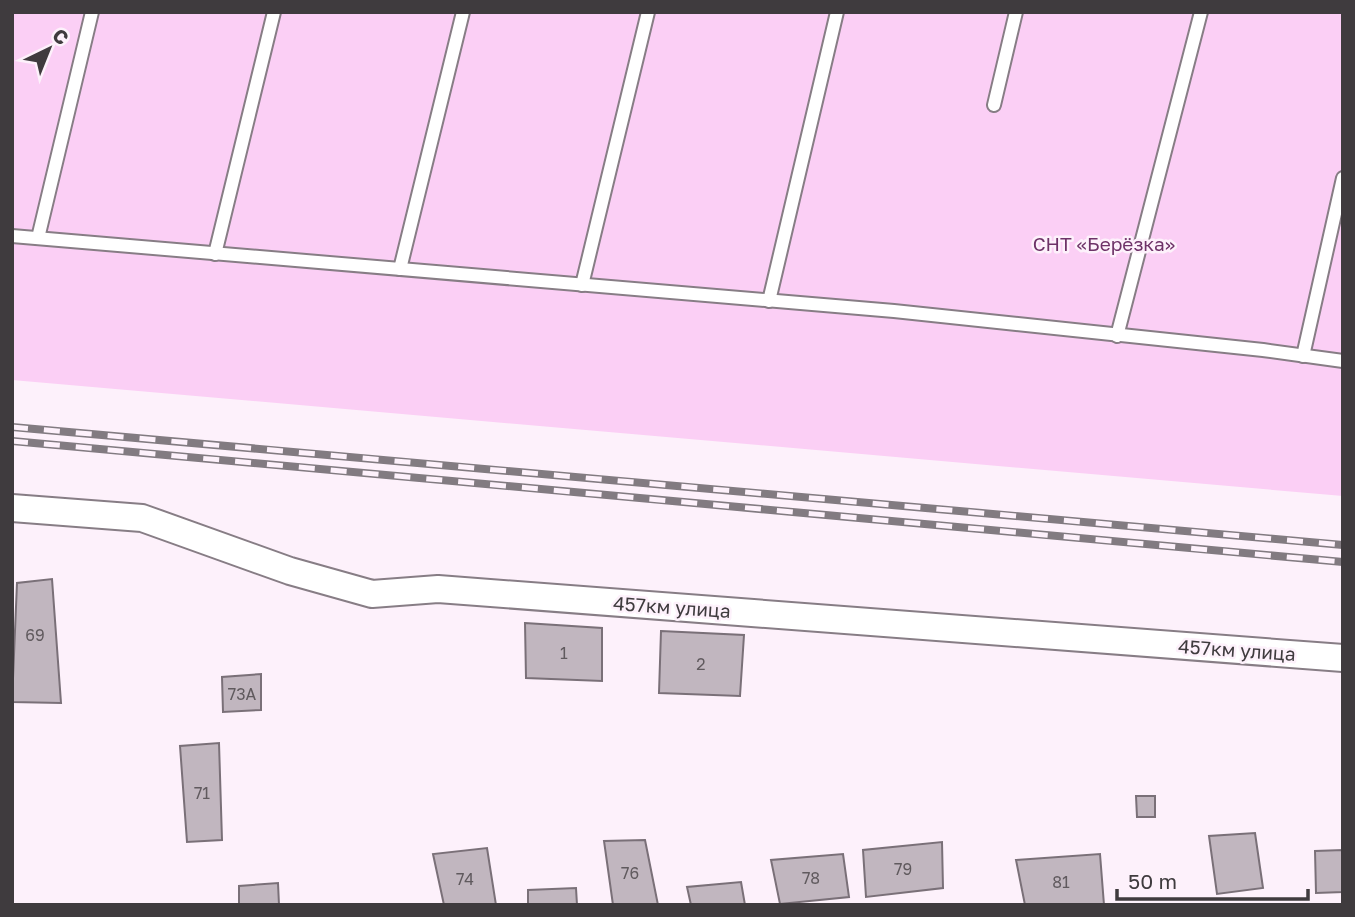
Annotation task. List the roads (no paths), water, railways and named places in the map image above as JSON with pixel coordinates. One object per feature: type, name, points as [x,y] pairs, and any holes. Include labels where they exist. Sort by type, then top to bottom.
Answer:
[{"type":"street","name":"457км улица","points":[[12,508],[142,518],[290,571],[372,594],[438,589],[1343,658]]},
{"type":"lane","points":[[38,239],[92,12]]},
{"type":"lane","points":[[215,254],[274,12]]},
{"type":"lane","points":[[400,270],[463,12]]},
{"type":"lane","points":[[582,285],[648,12]]},
{"type":"lane","points":[[769,301],[837,12]]},
{"type":"lane","points":[[994,105],[1016,12]]},
{"type":"lane","points":[[1117,336],[1201,12]]},
{"type":"lane","points":[[1303,356],[1343,178]]},
{"type":"lane","points":[[12,236],[894,311],[1343,361]]},
{"type":"railway","points":[[12,427],[1343,545]]},
{"type":"railway","points":[[12,441],[1343,562]]},
{"type":"park label","name":"СНТ «Берёзка»","points":[[1104,244]]}]
